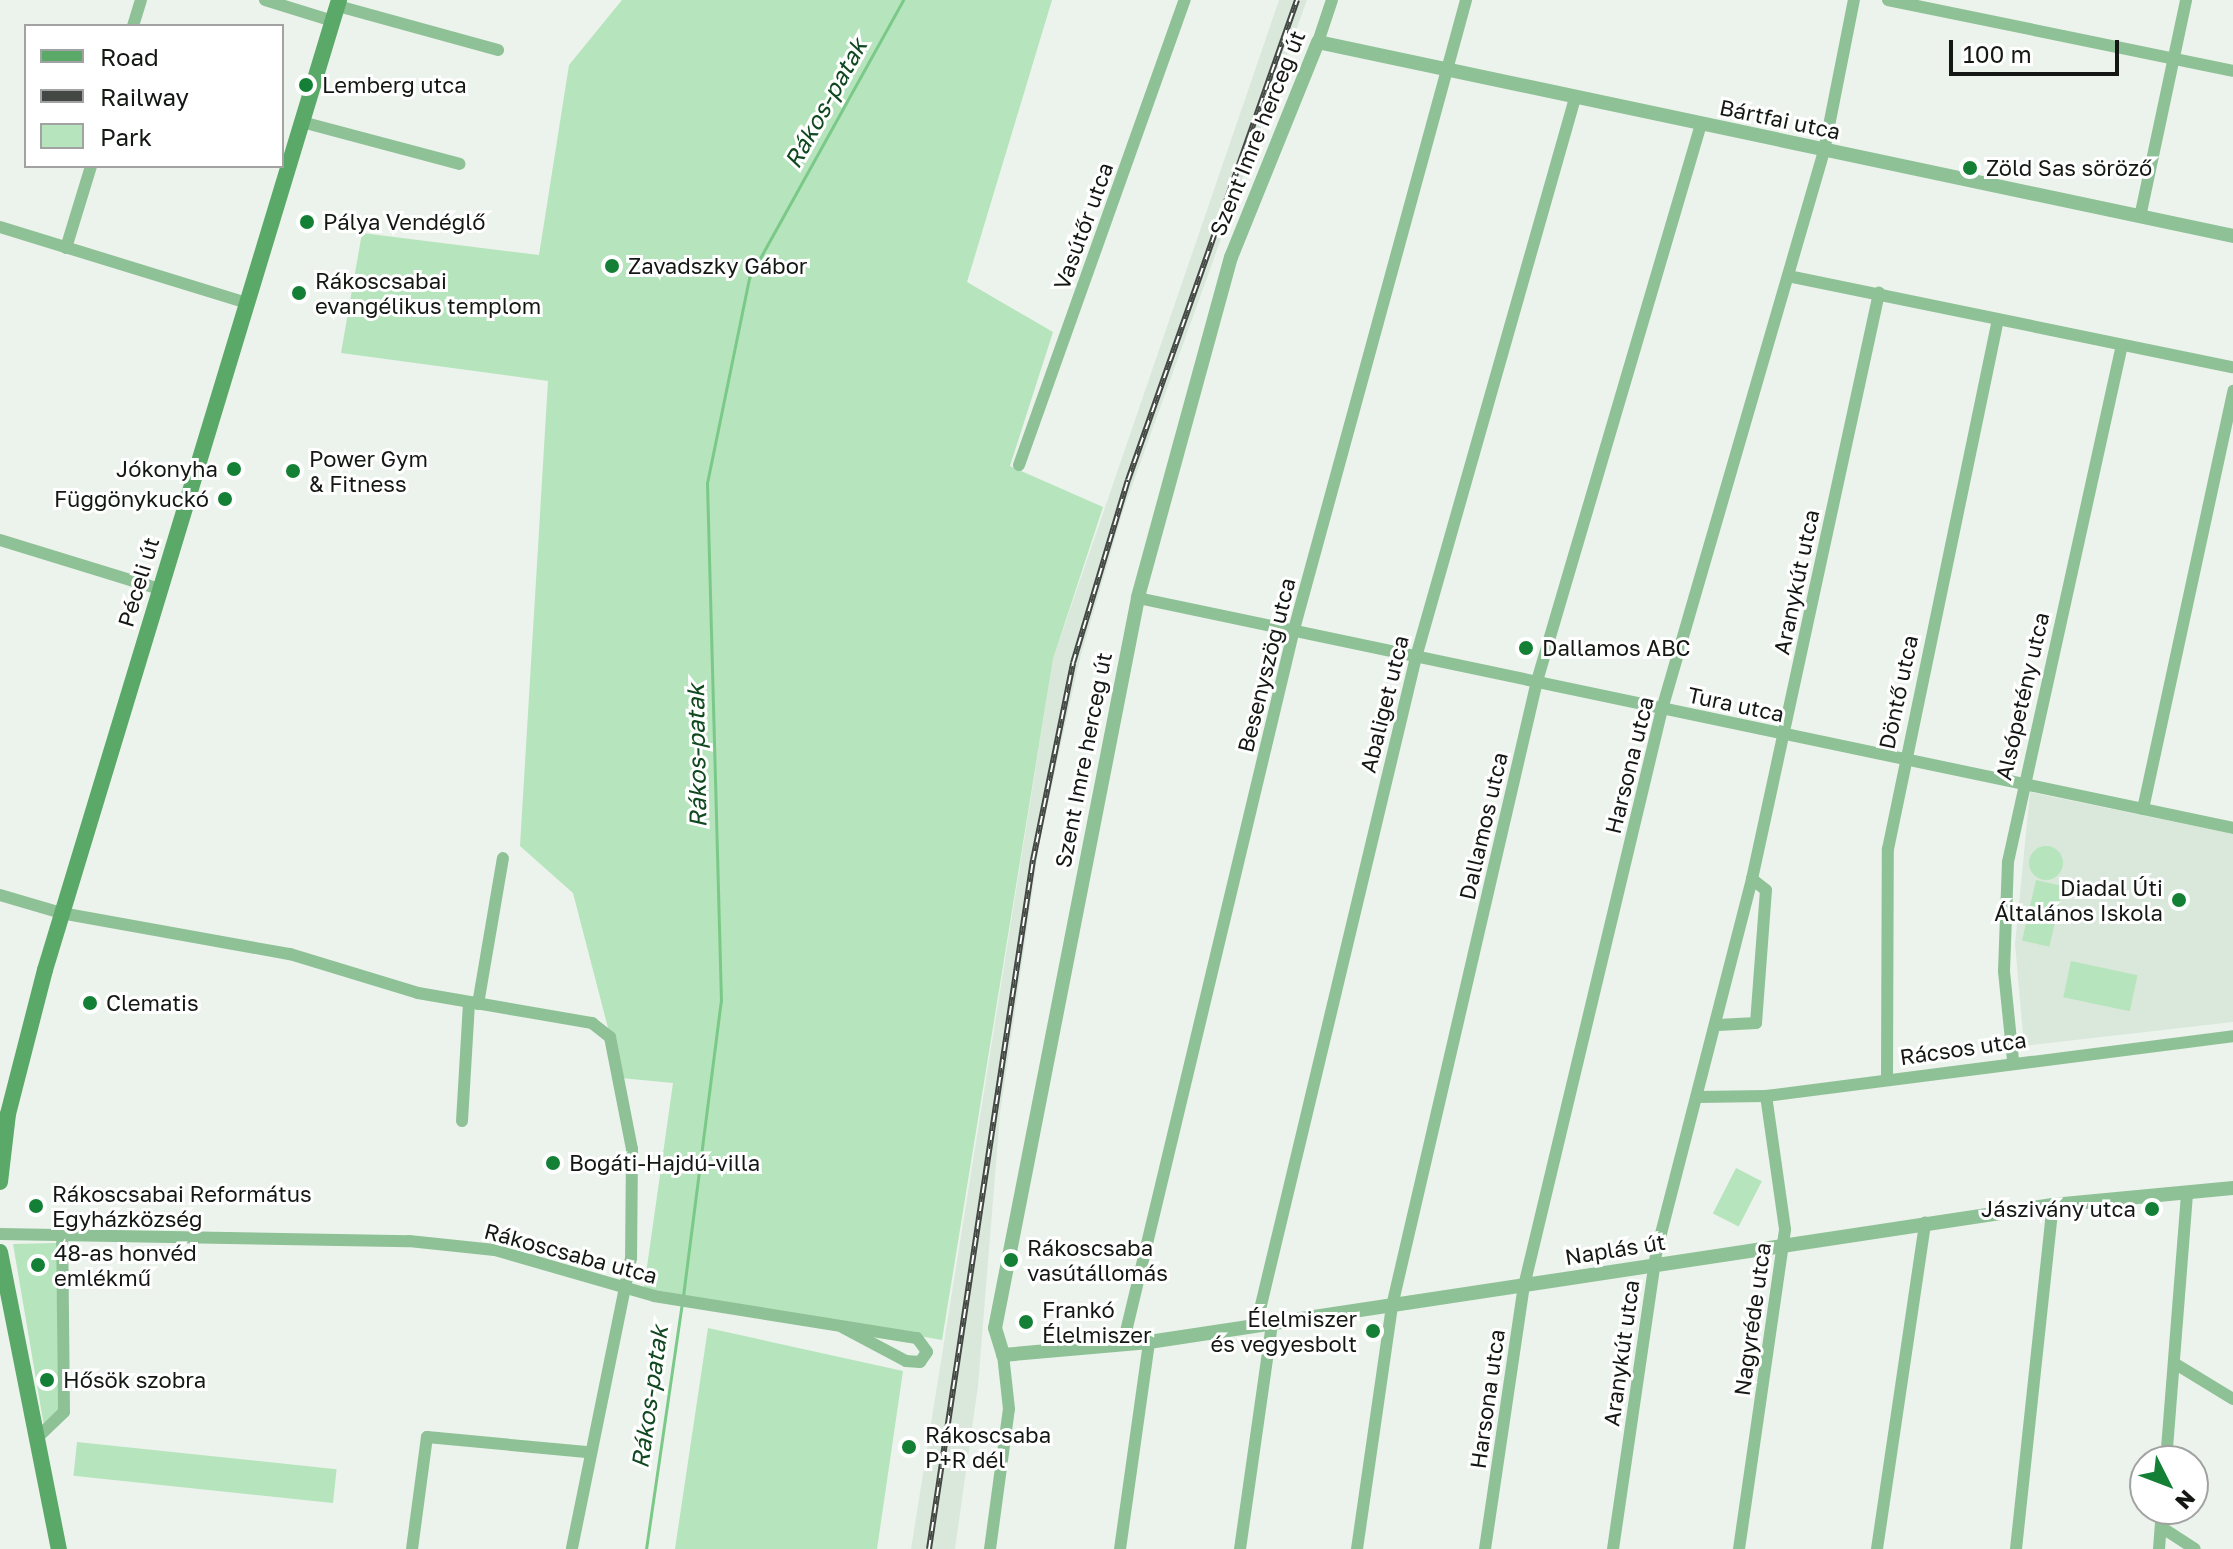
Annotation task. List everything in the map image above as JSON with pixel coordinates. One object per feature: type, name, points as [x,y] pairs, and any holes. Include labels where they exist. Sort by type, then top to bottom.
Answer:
[{"type":"main road","name":"Péceli út","points":[[0,1182],[8,1114],[61,913],[337,9]]},
{"type":"main road","points":[[0,1252],[59,1549]]},
{"type":"street","points":[[134,24],[141,0]]},
{"type":"street","points":[[265,0],[337,9],[498,50]]},
{"type":"street","name":"Vasútőr utca","points":[[1019,465],[1185,0]]},
{"type":"street","name":"Szent Imre herceg út","points":[[990,1549],[1009,1409],[1003,1355],[995,1328],[1007,1248],[1138,598],[1231,257],[1332,0]]},
{"type":"street","name":"Besenyszög utca","points":[[1123,1344],[1293,633],[1450,71],[1466,0]]},
{"type":"street","name":"Harsona utca","points":[[1485,1549],[1524,1286],[1662,709],[1824,151],[1854,0]]},
{"type":"street","points":[[1888,0],[2233,71]]},
{"type":"street","points":[[2140,217],[2186,0]]},
{"type":"street","name":"Bártfai utca","points":[[1318,42],[2233,236]]},
{"type":"street","name":"Abaliget utca","points":[[1256,1326],[1416,657],[1575,98]]},
{"type":"street","points":[[302,122],[460,164]]},
{"type":"street","name":"Dallamos utca","points":[[1357,1549],[1392,1306],[1537,681],[1701,124]]},
{"type":"street","points":[[66,248],[90,168]]},
{"type":"street","points":[[0,227],[247,303]]},
{"type":"street","points":[[1788,276],[2233,367]]},
{"type":"street","name":"Aranykút utca","points":[[1613,1549],[1654,1266],[1718,1025],[1752,879],[1879,293]]},
{"type":"street","name":"Döntő utca","points":[[1887,1079],[1882,959],[1888,849],[1904,759],[1998,319]]},
{"type":"street","name":"Alsópetény utca","points":[[2013,1060],[2004,971],[2007,878],[2022,783],[2122,345]]},
{"type":"street","points":[[2143,809],[2233,391]]},
{"type":"street","points":[[0,540],[159,589]]},
{"type":"street","name":"Tura utca","points":[[1138,598],[2233,828]]},
{"type":"street","points":[[462,1121],[474,1004],[503,858]]},
{"type":"street","points":[[1718,1025],[1756,1023],[1766,890],[1752,879]]},
{"type":"street","points":[[0,895],[61,913],[290,954],[474,1004],[592,1023],[610,1037],[632,1149],[625,1286],[586,1452],[572,1548]]},
{"type":"street","name":"Rácsos utca","points":[[1698,1097],[1766,1096],[2013,1060],[2233,1036]]},
{"type":"street","name":"Nagyréde utca","points":[[1739,1549],[1784,1246],[1766,1096]]},
{"type":"street","name":"Naplás út","points":[[1003,1355],[1149,1342],[2053,1205],[2233,1188]]},
{"type":"street","points":[[2167,1445],[2187,1193]]},
{"type":"street","points":[[2016,1549],[2053,1205]]},
{"type":"street","points":[[1877,1549],[1925,1223]]},
{"type":"street","name":"Rákoscsaba utca","points":[[0,1234],[409,1241],[495,1250],[664,1298],[917,1338],[927,1352],[920,1362],[906,1361],[842,1327]]},
{"type":"street","points":[[36,1439],[64,1412],[62,1234]]},
{"type":"street","points":[[1240,1549],[1272,1323]]},
{"type":"street","points":[[1120,1549],[1149,1342]]},
{"type":"street","points":[[2174,1363],[2233,1399]]},
{"type":"street","points":[[412,1549],[427,1437],[586,1452]]},
{"type":"street","points":[[2159,1549],[2161,1527],[2195,1549]]},
{"type":"shaded area","points":[[1279,0],[1307,0],[1123,511],[1079,662],[1040,839],[1000,1114],[978,1386],[955,1549],[911,1549],[1053,659]]},
{"type":"shaded area","points":[[2030,792],[2233,834],[2233,1022],[2024,1046],[2015,944]]},
{"type":"green space","points":[[622,0],[1052,0],[967,282],[1053,332],[1010,466],[1103,507],[1053,659],[942,1340],[644,1288],[673,1083],[621,1078],[573,893],[520,846],[548,381],[341,353],[362,233],[539,255],[569,65]]},
{"type":"green space","points":[[2046,846],[2058,851],[2063,863],[2058,875],[2046,880],[2034,875],[2029,863],[2034,851]]},
{"type":"green space","points":[[2036,880],[2063,886],[2049,947],[2022,940]]},
{"type":"green space","points":[[2071,961],[2138,975],[2130,1011],[2063,997]]},
{"type":"green space","points":[[1736,1168],[1762,1181],[1739,1227],[1713,1213]]},
{"type":"green space","points":[[57,1243],[58,1412],[44,1426],[13,1244]]},
{"type":"green space","points":[[708,1328],[903,1371],[877,1549],[675,1549]]},
{"type":"green space","points":[[77,1442],[337,1469],[333,1503],[73,1476]]},
{"type":"waterway","name":"Rákos-patak","points":[[683,1296],[721,1001],[707,483],[749,278],[903,0]]},
{"type":"waterway","name":"Rákos-patak","points":[[646,1549],[682,1303]]},
{"type":"railway","points":[[929,1549],[1033,860],[1073,663],[1128,480],[1297,0]]},
{"type":"place","name":"Lemberg utca","points":[[306,85]]},
{"type":"place","name":"Zöld Sas söröző","points":[[1970,168]]},
{"type":"place","name":"Pálya Vendéglő","points":[[307,222]]},
{"type":"place","name":"Zavadszky Gábor","points":[[612,266]]},
{"type":"place","name":"Rákoscsabai evangélikus templom","points":[[299,293]]},
{"type":"place","name":"Jókonyha","points":[[234,469]]},
{"type":"place","name":"Power Gym & Fitness","points":[[293,471]]},
{"type":"place","name":"Függönykuckó","points":[[225,499]]},
{"type":"place","name":"Dallamos ABC","points":[[1526,648]]},
{"type":"place","name":"Diadal Úti Általános Iskola","points":[[2179,900]]},
{"type":"place","name":"Clematis","points":[[90,1003]]},
{"type":"place","name":"Bogáti-Hajdú-villa","points":[[553,1163]]},
{"type":"place","name":"Rákoscsabai Református Egyházközség","points":[[36,1206]]},
{"type":"place","name":"Jászivány utca","points":[[2152,1209]]},
{"type":"place","name":"Rákoscsaba vasútállomás","points":[[1011,1260]]},
{"type":"place","name":"48-as honvéd emlékmű","points":[[38,1265]]},
{"type":"place","name":"Frankó Élelmiszer","points":[[1026,1322]]},
{"type":"place","name":"Élelmiszer és vegyesbolt","points":[[1373,1331]]},
{"type":"place","name":"Hősök szobra","points":[[47,1380]]},
{"type":"place","name":"Rákoscsaba P+R dél","points":[[909,1447]]}]
